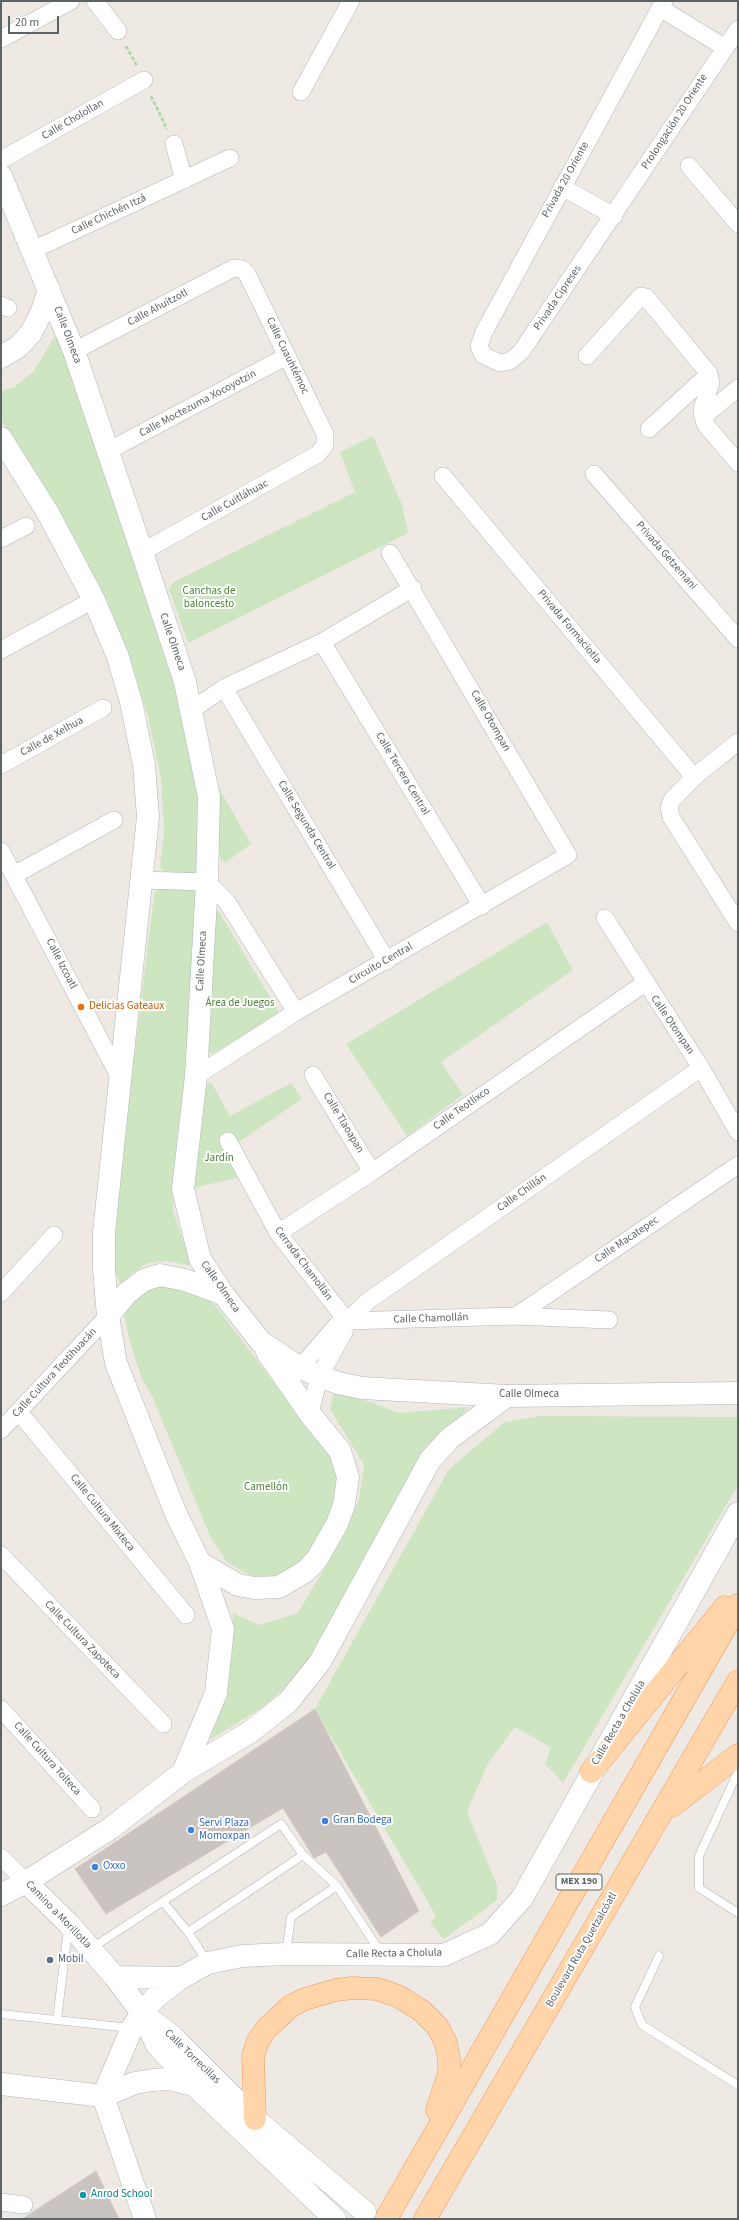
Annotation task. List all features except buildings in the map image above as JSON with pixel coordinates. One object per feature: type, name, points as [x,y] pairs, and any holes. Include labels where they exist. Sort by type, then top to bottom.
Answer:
[{"type":"main road","points":[[591,1772],[738,1590]]},
{"type":"main road","name":"MEX 190","points":[[419,2160],[738,1605]]},
{"type":"main road","name":"Boulevard Ruta Quetzalcóatl","points":[[425,2219],[663,1813],[738,1681]]},
{"type":"main road","points":[[663,1813],[738,1755]]},
{"type":"main road","points":[[255,2119],[253,2056],[258,2041],[267,2028],[287,2010],[305,1999],[336,1990],[377,1989],[398,1996],[422,2011],[437,2026],[446,2043],[449,2073],[419,2160],[386,2219]]},
{"type":"street","points":[[1,39],[71,1]]},
{"type":"street","points":[[95,1],[118,31]]},
{"type":"street","points":[[301,92],[351,1]]},
{"type":"street","points":[[662,5],[733,38]]},
{"type":"street","name":"Privada 20 Oriente","points":[[491,359],[483,355],[480,346],[484,332],[662,5]]},
{"type":"street","name":"Prolongación 20 Oriente","points":[[614,216],[733,38]]},
{"type":"street","name":"Calle Cholollan","points":[[1,160],[144,80]]},
{"type":"street","points":[[174,144],[184,180]]},
{"type":"street","name":"Calle Chichén Itzá","points":[[33,250],[230,158]]},
{"type":"street","points":[[690,166],[738,224]]},
{"type":"street","name":"Calle Olmeca","points":[[1,176],[74,351],[142,552],[185,682],[209,797],[207,882],[196,1076],[183,1189],[200,1259],[223,1294],[260,1342],[302,1376],[362,1388],[507,1396],[738,1393]]},
{"type":"street","points":[[562,187],[614,216]]},
{"type":"street","name":"Privada Cipreses","points":[[491,359],[500,363],[510,361],[521,352],[614,216]]},
{"type":"street","name":"Calle Ahuitzotl","points":[[74,351],[234,268],[242,269]]},
{"type":"street","name":"Calle Cuauhtémoc","points":[[242,269],[248,274],[325,434],[325,445]]},
{"type":"street","points":[[1,357],[18,347],[31,333],[49,289]]},
{"type":"street","points":[[587,356],[641,296],[646,297],[709,374],[711,382],[702,409],[705,424],[738,463]]},
{"type":"street","name":"Calle Moctezuma Xocoyotzin","points":[[108,451],[287,356]]},
{"type":"street","points":[[649,429],[709,374]]},
{"type":"street","points":[[703,417],[738,388]]},
{"type":"street","points":[[1,438],[48,513],[94,600],[118,657],[131,702],[144,765],[148,817],[104,1232],[108,1316],[116,1363],[176,1514],[200,1563],[223,1629],[216,1693],[183,1772]]},
{"type":"street","name":"Calle Cuitláhuac","points":[[142,552],[318,454],[325,445]]},
{"type":"street","name":"Privada Getzemani","points":[[594,474],[738,638]]},
{"type":"street","name":"Privada Formaciotla","points":[[443,476],[694,777]]},
{"type":"street","points":[[1,539],[26,526]]},
{"type":"street","name":"Calle Otompan","points":[[390,553],[568,855]]},
{"type":"street","points":[[190,711],[224,688],[322,642],[412,588]]},
{"type":"street","points":[[1,650],[82,606]]},
{"type":"street","name":"Calle Tercera Central","points":[[322,642],[482,906]]},
{"type":"street","name":"Calle Segunda Central","points":[[224,688],[388,961]]},
{"type":"street","name":"Calle de Xelhua","points":[[1,765],[103,708]]},
{"type":"street","points":[[738,742],[694,777],[672,800],[669,807],[671,817],[738,923]]},
{"type":"street","points":[[14,874],[114,820]]},
{"type":"street","name":"Calle Izcoatl","points":[[1,851],[120,1078]]},
{"type":"street","name":"Circuito Central","points":[[196,1076],[296,1012],[388,961],[568,855]]},
{"type":"street","points":[[142,880],[207,882],[227,902],[296,1012]]},
{"type":"street","name":"Calle Otompan","points":[[605,918],[644,983],[701,1068],[738,1132]]},
{"type":"street","name":"Calle Teotlixco","points":[[278,1233],[372,1172],[644,983]]},
{"type":"street","name":"Calle Chillán","points":[[310,1414],[302,1376],[344,1332],[347,1321],[368,1301],[701,1068]]},
{"type":"street","name":"Calle Tlaoapan","points":[[313,1074],[372,1172]]},
{"type":"street","name":"Cerrada Chamollán","points":[[228,1141],[278,1233],[347,1321]]},
{"type":"street","name":"Calle Macatepec","points":[[516,1316],[738,1164]]},
{"type":"street","points":[[1,1293],[54,1235]]},
{"type":"street","points":[[108,1316],[127,1293],[144,1280],[160,1275],[185,1280],[223,1294]]},
{"type":"street","name":"Calle Cultura Teotihuacán","points":[[1,1430],[108,1316]]},
{"type":"street","name":"Calle Chamollán","points":[[347,1321],[516,1316],[609,1320]]},
{"type":"street","points":[[200,1563],[238,1585],[279,1587],[294,1580],[306,1571],[317,1559],[337,1524],[347,1493],[348,1477],[340,1451],[310,1414],[302,1376]]},
{"type":"street","points":[[1,1896],[26,1882],[111,1828],[183,1772],[250,1732],[288,1702],[320,1662],[430,1460],[450,1438],[507,1396]]},
{"type":"street","name":"Calle Cultura Mixteca","points":[[19,1412],[186,1615]]},
{"type":"street","name":"Calle Recta a Cholula","points":[[103,2096],[137,2020],[155,1998],[181,1978],[208,1963],[242,1956],[285,1954],[444,1955],[490,1934],[522,1898],[591,1772],[738,1513]]},
{"type":"street","name":"Calle Cultura Zapoteca","points":[[1,1555],[163,1724]]},
{"type":"street","name":"Calle Cultura Tolteca","points":[[1,1709],[92,1809]]},
{"type":"street","name":"Camino a Morillotla","points":[[1,1857],[69,1924],[115,1977],[137,2020]]},
{"type":"street","points":[[115,1977],[181,1978]]},
{"type":"street","name":"Calle Torrecillas","points":[[137,2020],[157,2045],[194,2085],[335,2219]]},
{"type":"street","name":"Calle Torrecillas","points":[[137,2020],[172,2036],[255,2119],[366,2212]]},
{"type":"street","points":[[1,2084],[103,2096],[135,2083],[153,2080],[169,2079],[194,2085]]},
{"type":"street","points":[[103,2096],[145,2219]]},
{"type":"street","points":[[1,2202],[24,2205]]},
{"type":"lane","points":[[738,1772],[699,1856],[699,1888],[738,1913]]},
{"type":"lane","points":[[91,1949],[281,1824],[303,1855],[337,1886],[382,1954]]},
{"type":"lane","points":[[188,1932],[303,1855]]},
{"type":"lane","points":[[285,1954],[291,1917],[337,1886]]},
{"type":"lane","points":[[163,1902],[188,1932],[208,1963]]},
{"type":"lane","points":[[57,2020],[69,1924]]},
{"type":"lane","points":[[659,1956],[635,2007],[642,2025],[738,2085]]},
{"type":"lane","points":[[1,2014],[57,2020],[137,2020]]},
{"type":"green space","points":[[58,336],[163,635],[206,808],[202,875],[164,875],[160,865],[164,831],[161,779],[148,717],[126,648],[76,544],[1,420],[1,391],[14,387],[33,372],[53,339]]},
{"type":"green space","name":"Canchas de baloncesto","points":[[373,436],[402,505],[408,533],[188,643],[169,589],[174,582],[355,492],[340,452]]},
{"type":"green space","points":[[215,777],[221,792],[251,844],[225,863],[221,859],[217,847]]},
{"type":"green space","points":[[168,884],[202,891],[185,1085],[175,1157],[173,1211],[192,1266],[167,1261],[148,1263],[132,1273],[121,1284],[115,1272],[115,1247],[121,1164],[154,895],[158,886]]},
{"type":"green space","name":"Área de Juegos","points":[[218,910],[280,1014],[212,1054],[209,1052],[216,911]]},
{"type":"green space","points":[[547,922],[573,970],[441,1062],[463,1095],[407,1136],[346,1044]]},
{"type":"green space","name":"Jardín","points":[[211,1082],[230,1116],[291,1083],[302,1099],[236,1144],[249,1175],[193,1188],[207,1084]]},
{"type":"green space","name":"Camellón","points":[[172,1280],[211,1300],[330,1456],[338,1484],[332,1512],[299,1570],[276,1579],[249,1575],[227,1562],[211,1538],[152,1396],[142,1379],[131,1346],[124,1315],[132,1302],[152,1284]]},
{"type":"green space","points":[[334,1391],[399,1413],[469,1407],[427,1452],[316,1657],[265,1706],[211,1739],[207,1735],[225,1695],[232,1653],[233,1613],[259,1625],[298,1613],[338,1545],[359,1500],[364,1465],[330,1409]]},
{"type":"green space","points":[[541,1416],[738,1417],[738,1485],[563,1783],[545,1764],[551,1747],[515,1727],[488,1763],[467,1812],[497,1885],[497,1900],[444,1939],[430,1923],[436,1916],[315,1709],[449,1469],[505,1422]]},
{"type":"place","name":"Delicias Gateaux","points":[[81,1007]]},
{"type":"place","name":"Gran Bodega","points":[[325,1821]]},
{"type":"place","name":"Servi Plaza Momoxpan","points":[[191,1830]]},
{"type":"place","name":"Oxxo","points":[[95,1867]]},
{"type":"place","name":"Mobil","points":[[50,1960]]},
{"type":"place","name":"Anrod School","points":[[83,2195]]}]
